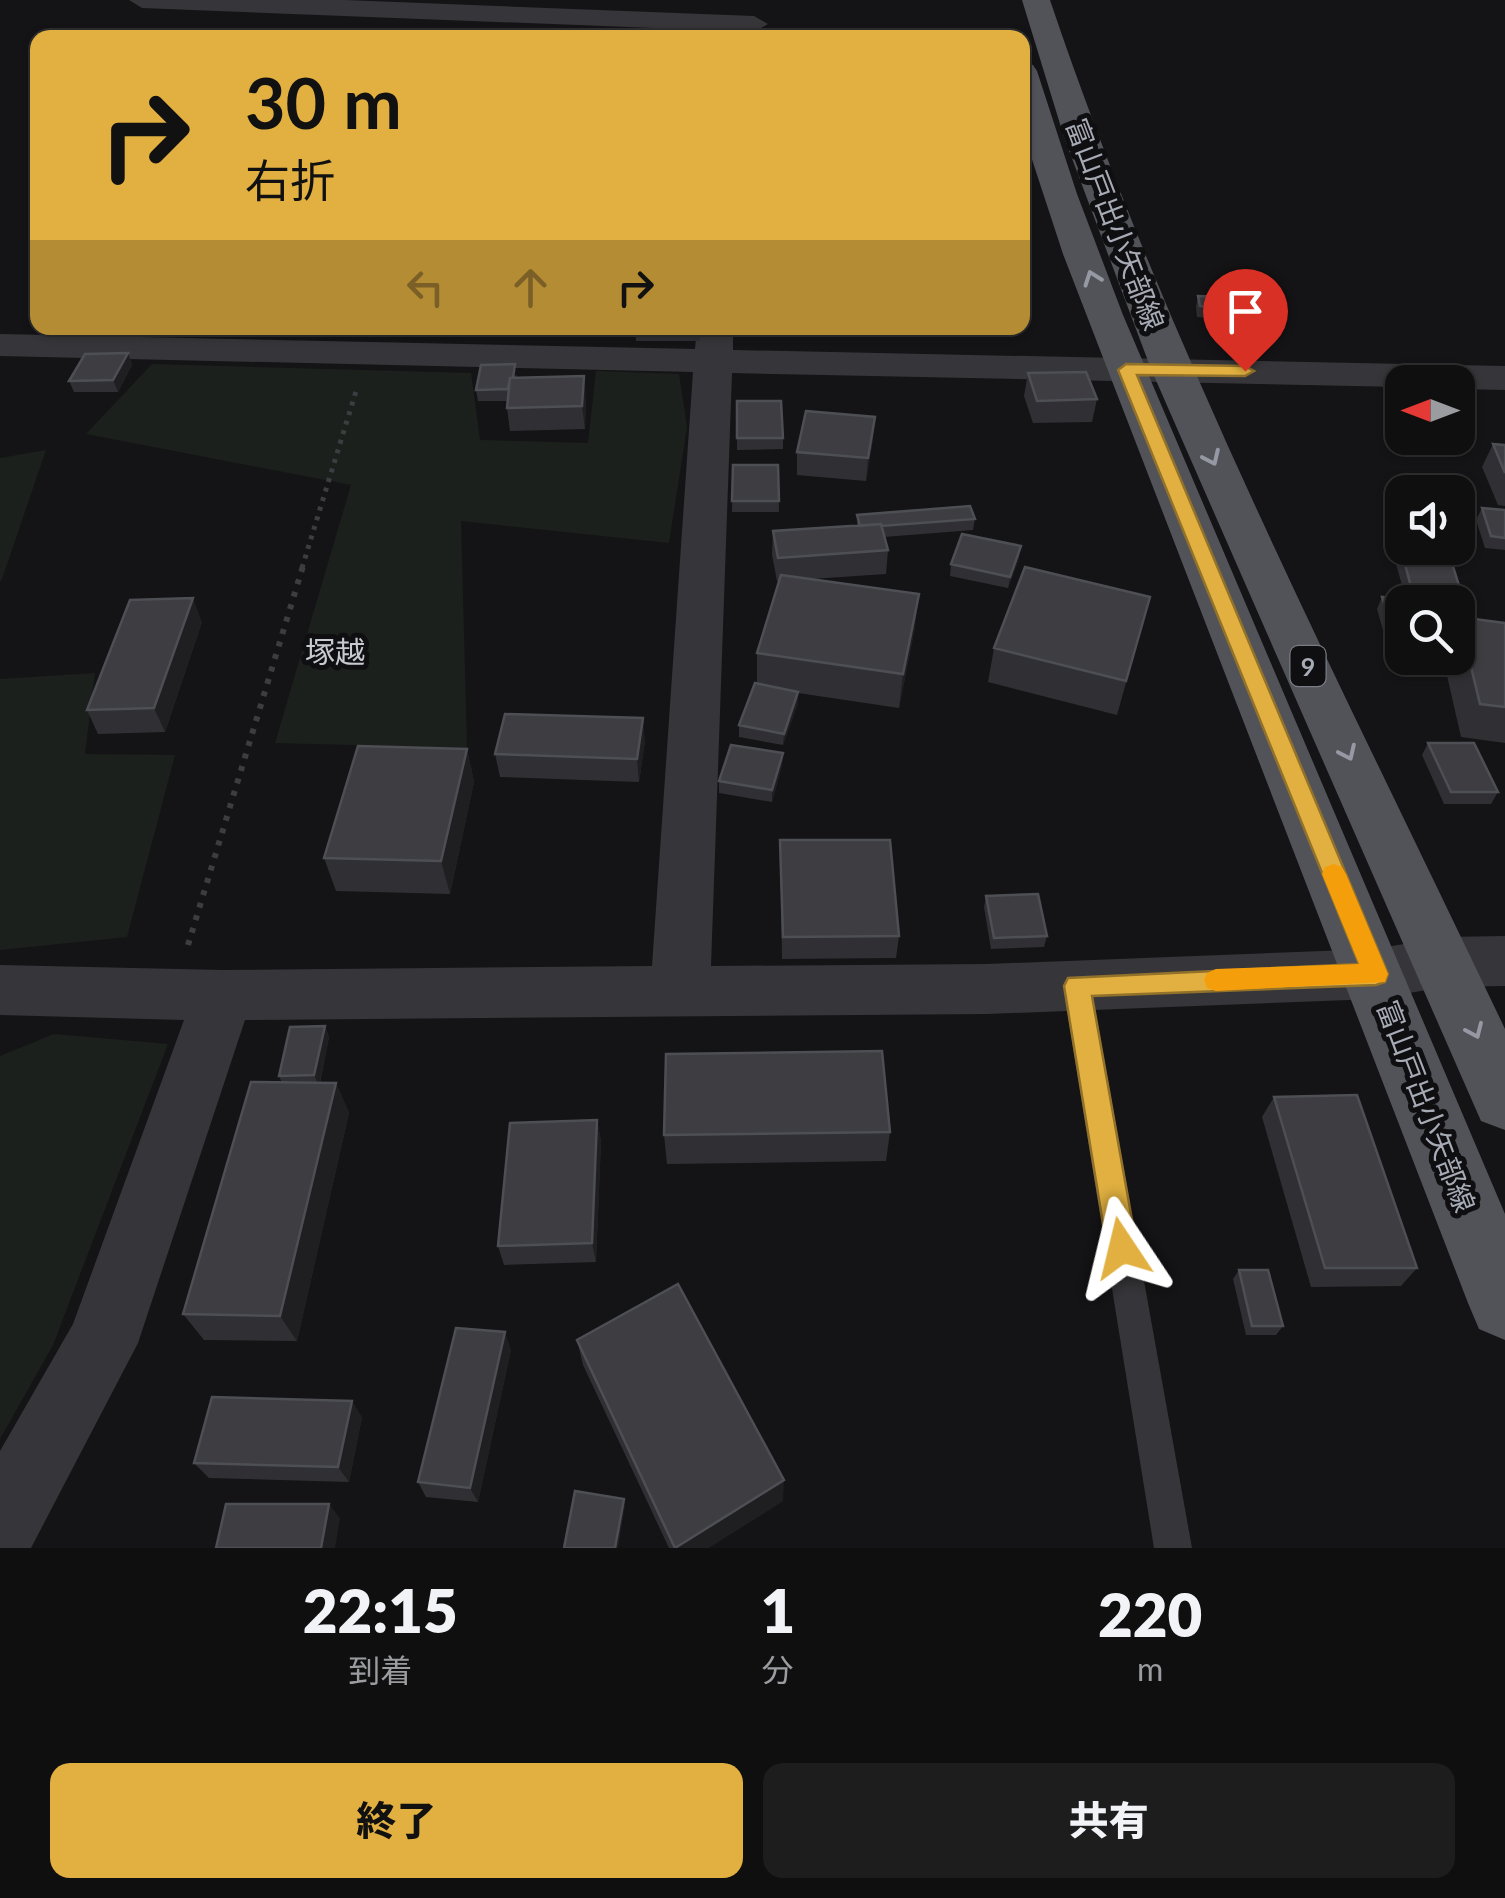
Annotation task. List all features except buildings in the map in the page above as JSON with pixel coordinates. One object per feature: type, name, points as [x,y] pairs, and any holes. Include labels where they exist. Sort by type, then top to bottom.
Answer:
[{"type":"main road","name":"富山戸出小矢部線","points":[[1036,0],[1149,369],[1376,974],[1505,1303]]},
{"type":"main road","name":"富山戸出小矢部線","points":[[1030,101],[1036,124],[1149,369],[1475,962],[1505,1100]]},
{"type":"street","points":[[142,0],[571,8],[754,21]]},
{"type":"street","points":[[680,989],[712,344]]},
{"type":"street","points":[[0,345],[367,354],[712,344],[1149,369],[1505,378]]},
{"type":"street","points":[[0,990],[199,995],[1077,986],[1376,974],[1475,962]]},
{"type":"street","points":[[0,1526],[102,1343],[199,995]]},
{"type":"lane","points":[[1077,986],[1173,1548]]},
{"type":"path","points":[[199,995],[367,354]]},
{"type":"shaded area","points":[[152,364],[471,373],[480,440],[588,443],[596,371],[679,374],[687,427],[669,543],[461,521],[467,748],[275,743],[351,485],[86,434]]},
{"type":"shaded area","points":[[46,450],[2,579],[0,582],[0,458]]},
{"type":"shaded area","points":[[95,673],[85,754],[175,755],[127,937],[0,950],[0,679]]},
{"type":"shaded area","points":[[54,1034],[168,1044],[53,1345],[0,1439],[0,1056]]},
{"type":"slow traffic","points":[[1216,980],[1376,974],[1334,874]]},
{"type":"district","name":"塚越","points":[[335,651]]},
{"type":"route","points":[[1122,1248],[1077,986],[1376,974],[1126,370],[1245,371]]}]
